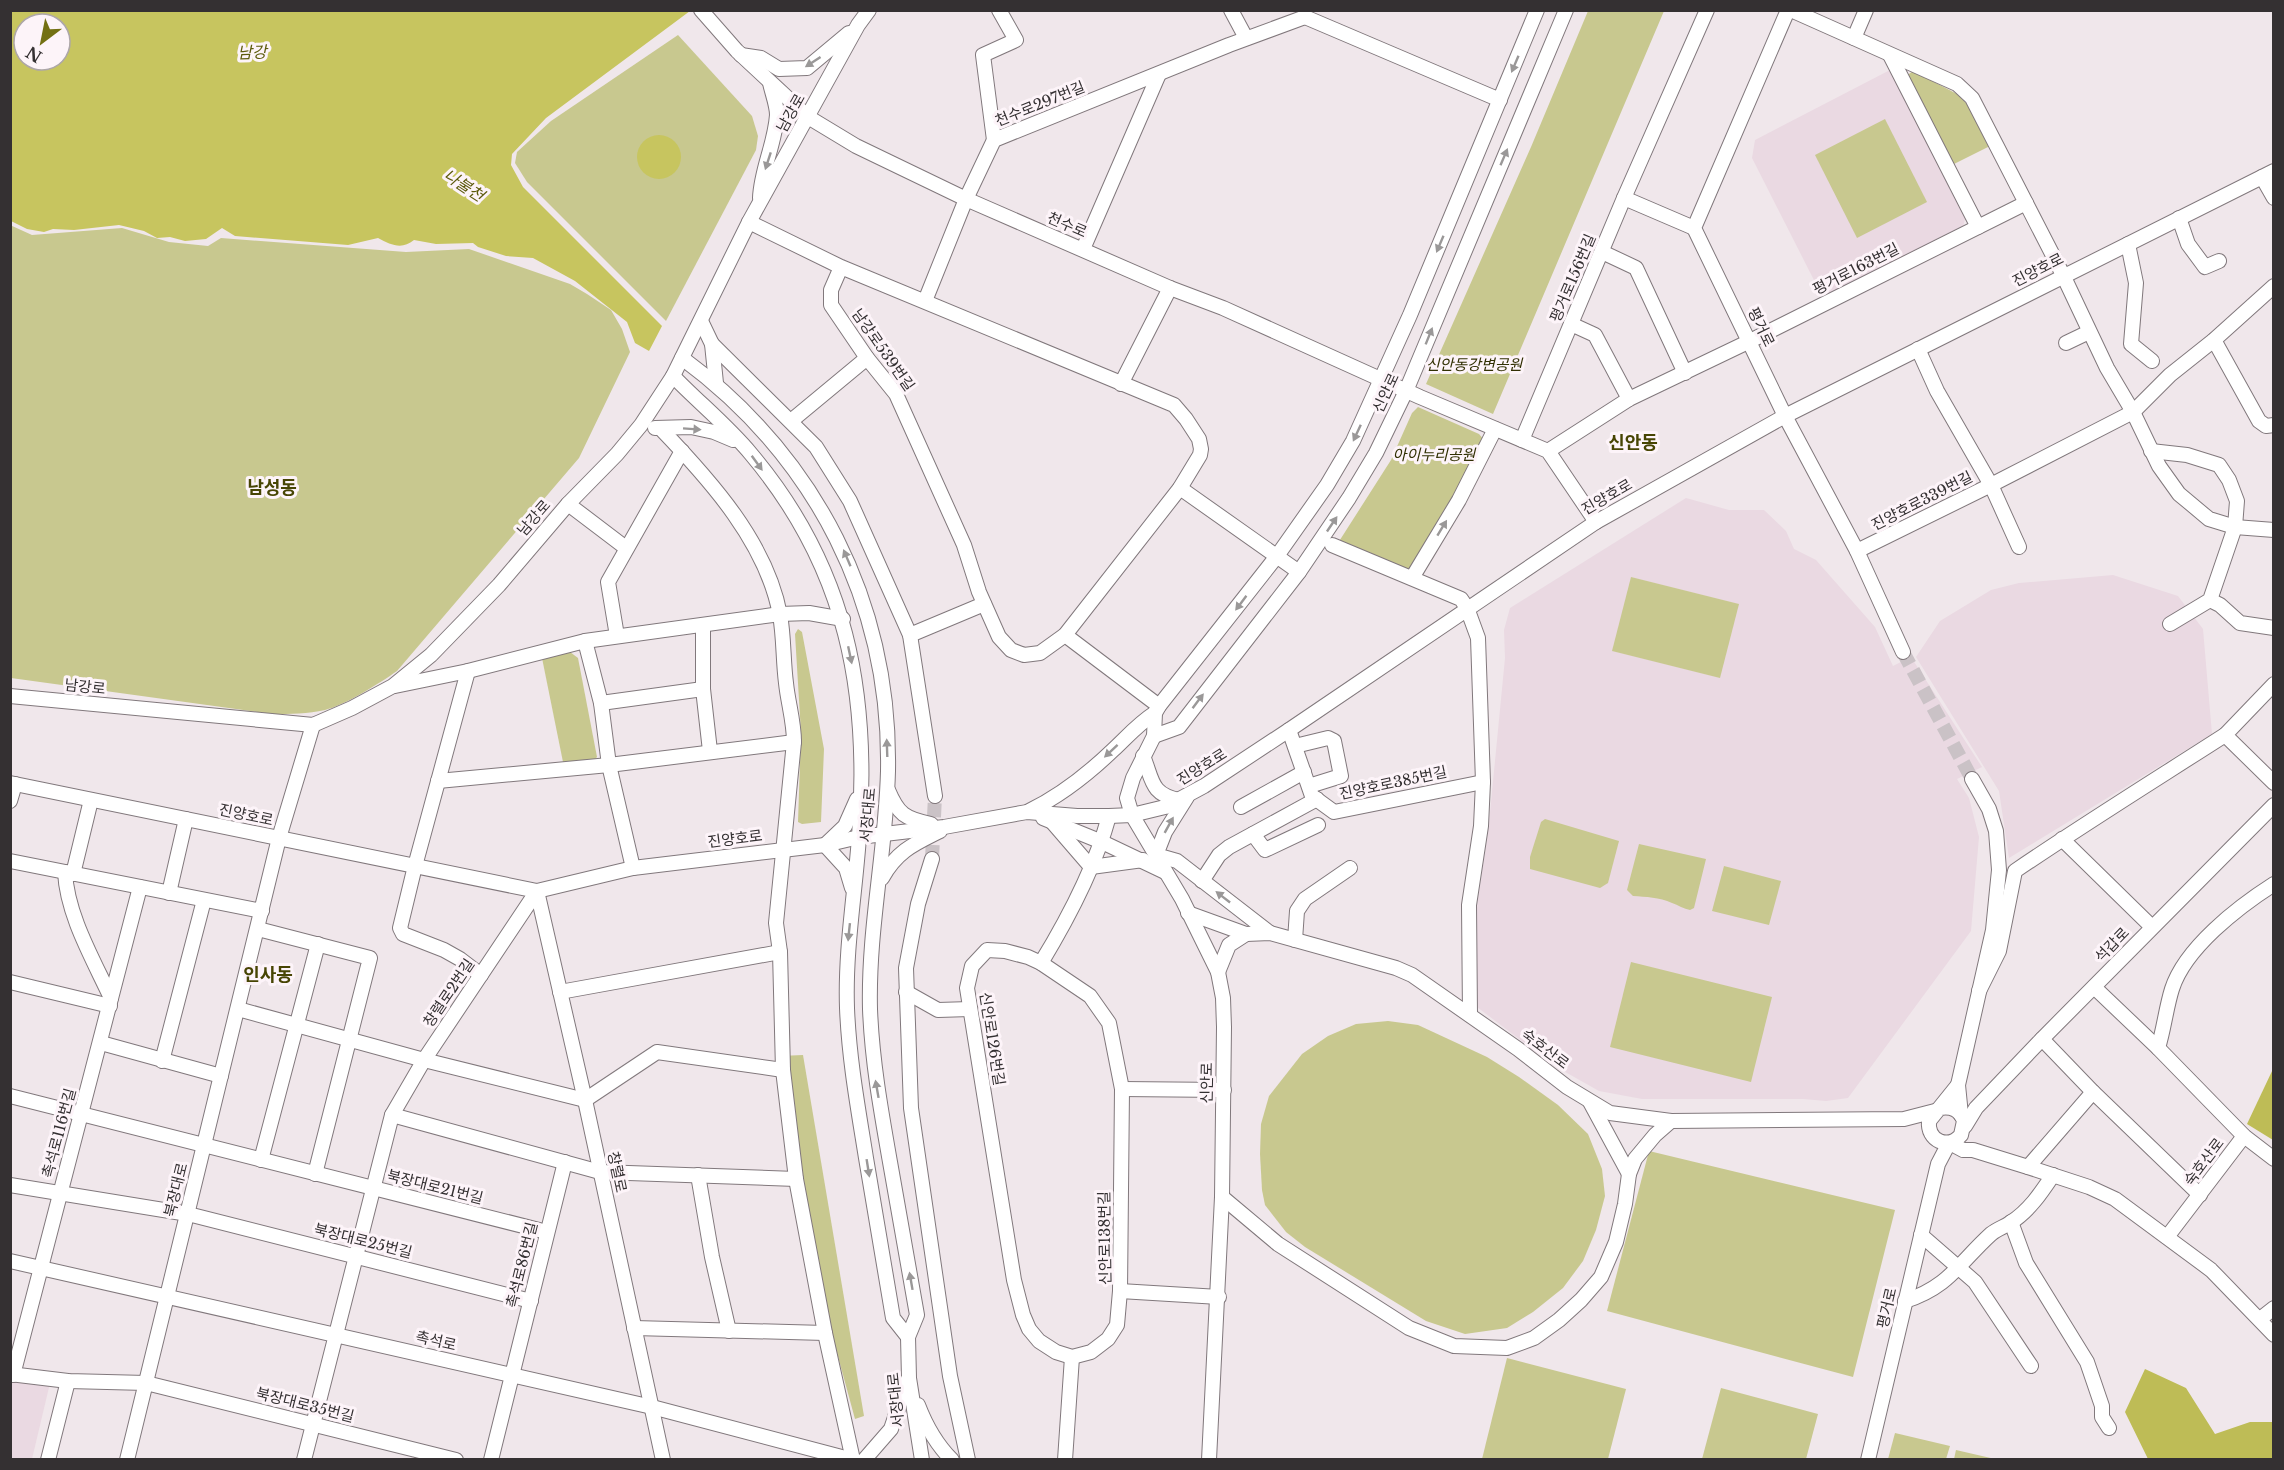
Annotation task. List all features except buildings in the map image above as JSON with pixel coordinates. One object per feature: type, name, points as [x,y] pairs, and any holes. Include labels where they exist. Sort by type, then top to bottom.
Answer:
[{"type":"street","name":"천수로","points":[[701,10],[739,53],[808,117],[856,146],[966,199],[1170,288],[1223,308],[1406,391],[1548,451]]},
{"type":"street","name":"남강로","points":[[10,696],[313,725],[352,708],[393,686],[447,639],[641,425],[673,376],[749,222],[858,25],[869,10]]},
{"type":"street","points":[[994,140],[983,55],[1016,40],[999,10]]},
{"type":"street","points":[[1231,10],[1246,38]]},
{"type":"street","name":"신안로","points":[[1027,812],[1048,802],[1086,773],[1137,725],[1157,710],[1277,556],[1328,485],[1353,441],[1382,380],[1538,10]]},
{"type":"street","name":"신안로","points":[[1154,736],[1179,727],[1299,572],[1350,498],[1376,453],[1406,391],[1566,10]]},
{"type":"street","name":"평거로156번길","points":[[1522,441],[1624,198],[1707,10]]},
{"type":"street","points":[[1624,198],[1694,228],[1790,10],[1957,84],[1972,98],[2151,451],[2179,494],[2209,519],[2235,527],[2274,530]]},
{"type":"street","points":[[1854,38],[1866,10]]},
{"type":"street","points":[[1310,14],[1500,100]]},
{"type":"street","name":"천수로297번길","points":[[925,300],[966,199],[994,140],[1310,14]]},
{"type":"street","points":[[739,53],[761,58],[779,69],[807,68],[858,25]]},
{"type":"street","points":[[1890,55],[1978,227]]},
{"type":"street","points":[[1083,249],[1159,74]]},
{"type":"street","points":[[760,202],[760,183],[770,153],[777,113],[770,83]]},
{"type":"street","points":[[2268,174],[2274,198]]},
{"type":"street","name":"진양호로","points":[[13,784],[537,891],[633,868],[825,845],[859,837],[949,826],[1027,812],[1109,816],[1132,815],[1165,807],[1183,799],[1290,730],[1596,522],[1785,416],[2268,174]]},
{"type":"street","name":"평거로163번길","points":[[1548,451],[1629,399],[1750,342],[2026,203]]},
{"type":"street","points":[[2179,218],[2188,244],[2205,267],[2219,261]]},
{"type":"street","points":[[749,222],[842,267]]},
{"type":"street","name":"평거로","points":[[1694,228],[1785,416],[1857,551],[1903,652]]},
{"type":"street","points":[[2127,244],[2136,283],[2131,344],[2152,362]]},
{"type":"street","points":[[1602,252],[1636,268],[1686,373]]},
{"type":"street","name":"남강로539번길","points":[[842,267],[1174,405],[1186,418],[1199,439],[1200,455],[1180,488],[1065,635],[1040,653],[1024,655],[1011,650],[999,637],[984,604],[964,545],[896,394],[867,358],[831,305],[831,290],[842,267]]},
{"type":"street","points":[[2019,547],[1991,486],[2133,412],[2170,375],[2214,340],[2274,286]]},
{"type":"street","points":[[1121,384],[1170,288]]},
{"type":"street","points":[[701,321],[711,344],[716,383]]},
{"type":"street","points":[[1571,324],[1595,335],[1629,399]]},
{"type":"street","points":[[2066,343],[2089,332]]},
{"type":"street","points":[[2214,340],[2259,421],[2266,426],[2274,425]]},
{"type":"street","points":[[711,344],[816,447],[850,501],[910,635],[936,796]]},
{"type":"street","name":"진양호로339번길","points":[[1857,551],[1991,486],[1948,412],[1918,349]]},
{"type":"street","name":"서장대로","points":[[682,358],[716,383],[776,445],[828,520],[859,588],[882,686],[888,753],[872,945],[870,996],[873,1068],[917,1315],[908,1337],[909,1377],[922,1460]]},
{"type":"street","points":[[791,422],[867,358]]},
{"type":"street","name":"서장대로","points":[[673,376],[750,454],[798,518],[818,558],[843,619],[857,687],[861,785],[859,837],[848,944],[847,986],[852,1071],[893,1318],[908,1337]]},
{"type":"street","points":[[641,425],[661,429],[691,427],[714,432],[740,443]]},
{"type":"street","points":[[661,429],[725,500],[765,565],[780,614],[786,685],[794,722],[776,923],[780,952],[783,1070],[796,1179],[825,1333],[853,1460]]},
{"type":"street","points":[[1412,578],[1459,500],[1495,429]]},
{"type":"street","points":[[617,636],[608,582],[682,451]]},
{"type":"street","points":[[1548,451],[1596,522]]},
{"type":"street","points":[[2151,451],[2187,455],[2219,465],[2229,480],[2237,501],[2235,527],[2210,600],[2170,624]]},
{"type":"street","points":[[1180,488],[1299,572]]},
{"type":"street","points":[[568,504],[626,548]]},
{"type":"street","points":[[1332,545],[1461,599],[1479,638],[1483,782],[1481,826],[1470,905],[1470,1015]]},
{"type":"street","points":[[2210,600],[2220,605],[2240,623],[2274,628]]},
{"type":"street","points":[[910,635],[984,604]]},
{"type":"street","points":[[393,686],[468,671],[585,641],[617,636],[780,614],[809,613],[843,619]]},
{"type":"street","points":[[702,625],[703,689],[710,751]]},
{"type":"street","points":[[1065,635],[1157,710],[1154,736],[1133,778],[1127,798],[1150,857]]},
{"type":"street","points":[[585,641],[601,703],[609,765],[633,868]]},
{"type":"street","points":[[468,671],[400,928],[403,934],[460,959],[481,975]]},
{"type":"street","points":[[1979,991],[1999,951],[2014,871],[2225,735],[2274,684]]},
{"type":"street","points":[[601,703],[703,689]]},
{"type":"street","name":"북장대로","points":[[127,1460],[279,838],[313,725]]},
{"type":"street","points":[[1202,881],[1219,855],[1317,799],[1312,795],[1290,730]]},
{"type":"street","points":[[2225,735],[2274,783]]},
{"type":"street","points":[[1295,746],[1328,738],[1334,741],[1341,776],[1309,786]]},
{"type":"street","points":[[438,781],[609,765],[794,742]]},
{"type":"street","points":[[1091,867],[1150,857],[1183,799],[1163,797],[1153,785],[1143,756]]},
{"type":"street","points":[[1241,807],[1304,772]]},
{"type":"street","points":[[1972,779],[1989,809],[1996,831],[1999,870],[1993,930],[1958,1084],[1968,1145],[1973,1150]]},
{"type":"street","name":"진양호로385번길","points":[[1317,799],[1334,812],[1483,782]]},
{"type":"street","points":[[10,801],[13,784]]},
{"type":"street","points":[[853,893],[846,868],[825,845],[844,826],[853,812],[861,785]]},
{"type":"street","points":[[887,786],[895,807],[904,816],[914,821],[949,826]]},
{"type":"street","points":[[91,800],[66,889],[110,1002]]},
{"type":"street","name":"석갑로","points":[[1963,1122],[2152,927],[2274,806]]},
{"type":"street","points":[[1027,812],[1102,842],[1150,857],[1177,861],[1270,933]]},
{"type":"street","points":[[1041,963],[1063,926],[1091,867],[1102,842],[1109,816]]},
{"type":"street","points":[[169,892],[186,819]]},
{"type":"street","points":[[1052,822],[1091,867]]},
{"type":"street","points":[[1253,834],[1265,850],[1318,825]]},
{"type":"street","points":[[879,882],[890,862],[904,850],[949,826]]},
{"type":"street","points":[[2062,839],[2152,927]]},
{"type":"street","name":"신안로","points":[[1150,857],[1166,872],[1218,972],[1224,1027],[1219,1297],[1209,1460]]},
{"type":"street","points":[[932,859],[918,904],[906,968],[911,1108],[950,1376],[968,1460]]},
{"type":"street","points":[[10,861],[262,911]]},
{"type":"street","points":[[1295,940],[1297,911],[1305,899],[1350,868]]},
{"type":"street","points":[[2158,1048],[2173,987],[2191,956],[2233,914],[2274,884]]},
{"type":"street","name":"촉석로116번길","points":[[12,1374],[101,1043],[140,887]]},
{"type":"street","name":"창렬로2번길","points":[[304,1460],[392,1115],[424,1060],[537,891]]},
{"type":"street","name":"창렬로","points":[[537,891],[663,1460]]},
{"type":"street","points":[[162,1061],[204,900]]},
{"type":"street","name":"숙호산로","points":[[1188,913],[1246,934],[1270,933],[1404,972],[1470,1015],[1590,1102],[1610,1113],[1671,1121],[1904,1119]]},
{"type":"street","points":[[258,928],[370,958],[315,1174]]},
{"type":"street","points":[[1218,972],[1229,945],[1246,934]]},
{"type":"street","points":[[261,1160],[318,944]]},
{"type":"street","name":"신안로126번길","points":[[1072,1357],[1056,1352],[1039,1341],[1029,1329],[1014,1280],[967,988],[972,966],[987,950],[1005,951],[1041,963],[1090,996],[1109,1023],[1122,1089]]},
{"type":"street","points":[[560,992],[780,952]]},
{"type":"street","points":[[10,982],[110,1002]]},
{"type":"street","points":[[2094,987],[2158,1048],[2244,1136]]},
{"type":"street","points":[[906,992],[938,1010],[970,1009]]},
{"type":"street","points":[[238,1009],[424,1060],[585,1100],[657,1052],[783,1070]]},
{"type":"street","points":[[2042,1039],[2093,1092],[2200,1195]]},
{"type":"street","points":[[101,1043],[221,1076]]},
{"type":"street","points":[[1938,1164],[1929,1121],[1958,1084]]},
{"type":"street","points":[[1122,1089],[1224,1090]]},
{"type":"street","name":"신안로138번길","points":[[1122,1089],[1120,1291],[1219,1297]]},
{"type":"street","points":[[2028,1167],[2093,1092]]},
{"type":"street","name":"북장대로21번길","points":[[10,1096],[547,1232]]},
{"type":"street","points":[[1590,1102],[1629,1174]]},
{"type":"street","points":[[1904,1119],[1952,1108],[1963,1122]]},
{"type":"street","points":[[392,1115],[600,1172],[796,1179]]},
{"type":"street","points":[[1904,1119],[1939,1142],[1949,1143],[1963,1150],[1973,1150],[2053,1175],[2089,1187],[2115,1199],[2211,1270],[2274,1335]]},
{"type":"street","points":[[1222,1197],[1278,1244],[1409,1328],[1454,1346],[1507,1348],[1534,1338],[1559,1320],[1601,1277],[1616,1242],[1629,1174],[1635,1159],[1671,1121]]},
{"type":"street","points":[[1949,1143],[1959,1139],[1963,1122]]},
{"type":"street","name":"숙호산로","points":[[2167,1237],[2244,1136],[2274,1160]]},
{"type":"street","name":"평거로","points":[[1868,1460],[1938,1164],[1949,1143]]},
{"type":"street","name":"촉석로86번길","points":[[491,1460],[565,1162]]},
{"type":"street","points":[[698,1175],[712,1257],[729,1331]]},
{"type":"street","points":[[1905,1302],[1934,1289],[1960,1267],[1995,1230],[2011,1222],[2033,1204],[2053,1175]]},
{"type":"street","name":"북장대로25번길","points":[[10,1185],[188,1214],[531,1301]]},
{"type":"street","points":[[2011,1222],[2026,1263],[2087,1362],[2102,1406],[2102,1417],[2109,1428]]},
{"type":"street","points":[[1921,1235],[1975,1281],[2031,1366]]},
{"type":"street","name":"촉석로","points":[[10,1261],[652,1407],[853,1460]]},
{"type":"street","points":[[1065,1460],[1072,1357],[1091,1352],[1108,1339],[1117,1325],[1120,1291]]},
{"type":"street","points":[[2260,1319],[2274,1308]]},
{"type":"street","points":[[634,1328],[825,1333]]},
{"type":"street","name":"북장대로35번길","points":[[12,1374],[62,1380],[146,1383],[456,1460]]},
{"type":"street","points":[[864,1460],[891,1429],[909,1377]]},
{"type":"street","points":[[909,1377],[924,1423],[952,1460]]},
{"type":"street","points":[[48,1460],[62,1380]]},
{"type":"shaded area","points":[[1890,70],[1965,219],[1962,231],[1828,298],[1821,294],[1752,158],[1755,140]]},
{"type":"shaded area","points":[[1686,498],[1729,510],[1764,510],[1786,531],[1794,549],[1816,560],[1875,627],[1893,666],[1911,657],[1982,767],[1957,779],[1969,798],[1979,837],[1971,931],[1848,1098],[1826,1101],[1642,1099],[1599,1091],[1543,1057],[1473,1004],[1476,912],[1488,833],[1505,658],[1504,630],[1510,608]]},
{"type":"shaded area","points":[[2113,575],[2178,596],[2203,629],[2212,734],[2009,858],[1999,791],[1916,657],[1940,621],[1991,590],[2019,583]]},
{"type":"shaded area","points":[[2273,1069],[2274,1140],[2247,1124]]},
{"type":"shaded area","points":[[2145,1369],[2186,1388],[2215,1434],[2250,1422],[2273,1422],[2273,1459],[2148,1459],[2125,1412]]},
{"type":"shaded area","points":[[11,1378],[51,1379],[32,1459],[11,1460]]},
{"type":"green space","name":"신안동강변공원","points":[[1588,11],[1664,11],[1493,414],[1426,384],[1531,147]]},
{"type":"green space","points":[[678,35],[752,116],[758,136],[756,150],[666,321],[527,182],[515,163],[517,152],[551,121]]},
{"type":"green space","points":[[1913,71],[1957,94],[1970,107],[1990,146],[1950,166],[1905,77]]},
{"type":"green space","points":[[1885,119],[1927,202],[1857,238],[1815,155]]},
{"type":"green space","points":[[10,225],[32,235],[122,228],[169,242],[208,246],[221,238],[406,252],[469,249],[570,284],[587,294],[611,310],[622,329],[630,352],[579,458],[397,671],[352,699],[319,711],[273,714],[11,678]]},
{"type":"green space","name":"아이누리공원","points":[[1418,407],[1479,434],[1485,441],[1407,573],[1338,543],[1391,460],[1412,413]]},
{"type":"green space","points":[[1631,577],[1739,604],[1720,678],[1612,651]]},
{"type":"green space","points":[[798,629],[802,632],[824,749],[821,822],[802,824],[798,822],[801,733],[795,634]]},
{"type":"green space","points":[[570,652],[578,658],[597,757],[591,764],[564,767],[542,658]]},
{"type":"green space","points":[[1545,819],[1619,841],[1608,883],[1600,888],[1530,869],[1530,857],[1541,822]]},
{"type":"green space","points":[[1639,844],[1706,859],[1694,908],[1690,910],[1662,900],[1633,896],[1627,890]]},
{"type":"green space","points":[[1724,866],[1781,881],[1769,925],[1712,911]]},
{"type":"green space","points":[[1631,962],[1772,997],[1751,1082],[1610,1047]]},
{"type":"green space","points":[[1388,1021],[1418,1025],[1487,1057],[1519,1077],[1558,1105],[1588,1134],[1602,1169],[1605,1196],[1596,1230],[1583,1261],[1563,1288],[1533,1312],[1507,1328],[1465,1334],[1426,1321],[1305,1247],[1286,1232],[1265,1205],[1260,1154],[1261,1124],[1269,1096],[1302,1054],[1328,1036],[1356,1024]]},
{"type":"green space","points":[[803,1055],[864,1416],[855,1419],[805,1235],[780,1056]]},
{"type":"green space","points":[[1649,1151],[1895,1210],[1853,1377],[1607,1311]]},
{"type":"green space","points":[[1507,1358],[1626,1389],[1608,1459],[1482,1459]]},
{"type":"green space","points":[[1721,1388],[1818,1414],[1806,1459],[1702,1459]]},
{"type":"green space","points":[[1895,1433],[1950,1446],[1946,1459],[1888,1459]]},
{"type":"green space","points":[[1956,1450],[1995,1459],[1954,1459]]},
{"type":"water","points":[[10,11],[690,11],[546,118],[512,154],[511,165],[523,187],[662,326],[649,351],[635,343],[627,322],[575,281],[533,258],[506,256],[478,247],[473,243],[436,244],[414,240],[401,246],[378,238],[348,245],[235,236],[222,228],[206,239],[185,241],[170,237],[157,238],[144,231],[119,225],[74,230],[53,229],[44,232],[27,229],[11,221]]},
{"type":"water","points":[[659,135],[674,142],[681,157],[674,172],[659,179],[644,172],[637,157],[644,142]]},
{"type":"tunnel","points":[[1903,652],[1972,779]]},
{"type":"tunnel","points":[[932,859],[935,796]]},
{"type":"district","name":"신안동","points":[[1633,443]]},
{"type":"district","name":"남성동","points":[[272,488]]},
{"type":"district","name":"인사동","points":[[268,975]]},
{"type":"water label","name":"남강","points":[[252,52]]},
{"type":"water label","name":"나불천","points":[[464,185]]}]
